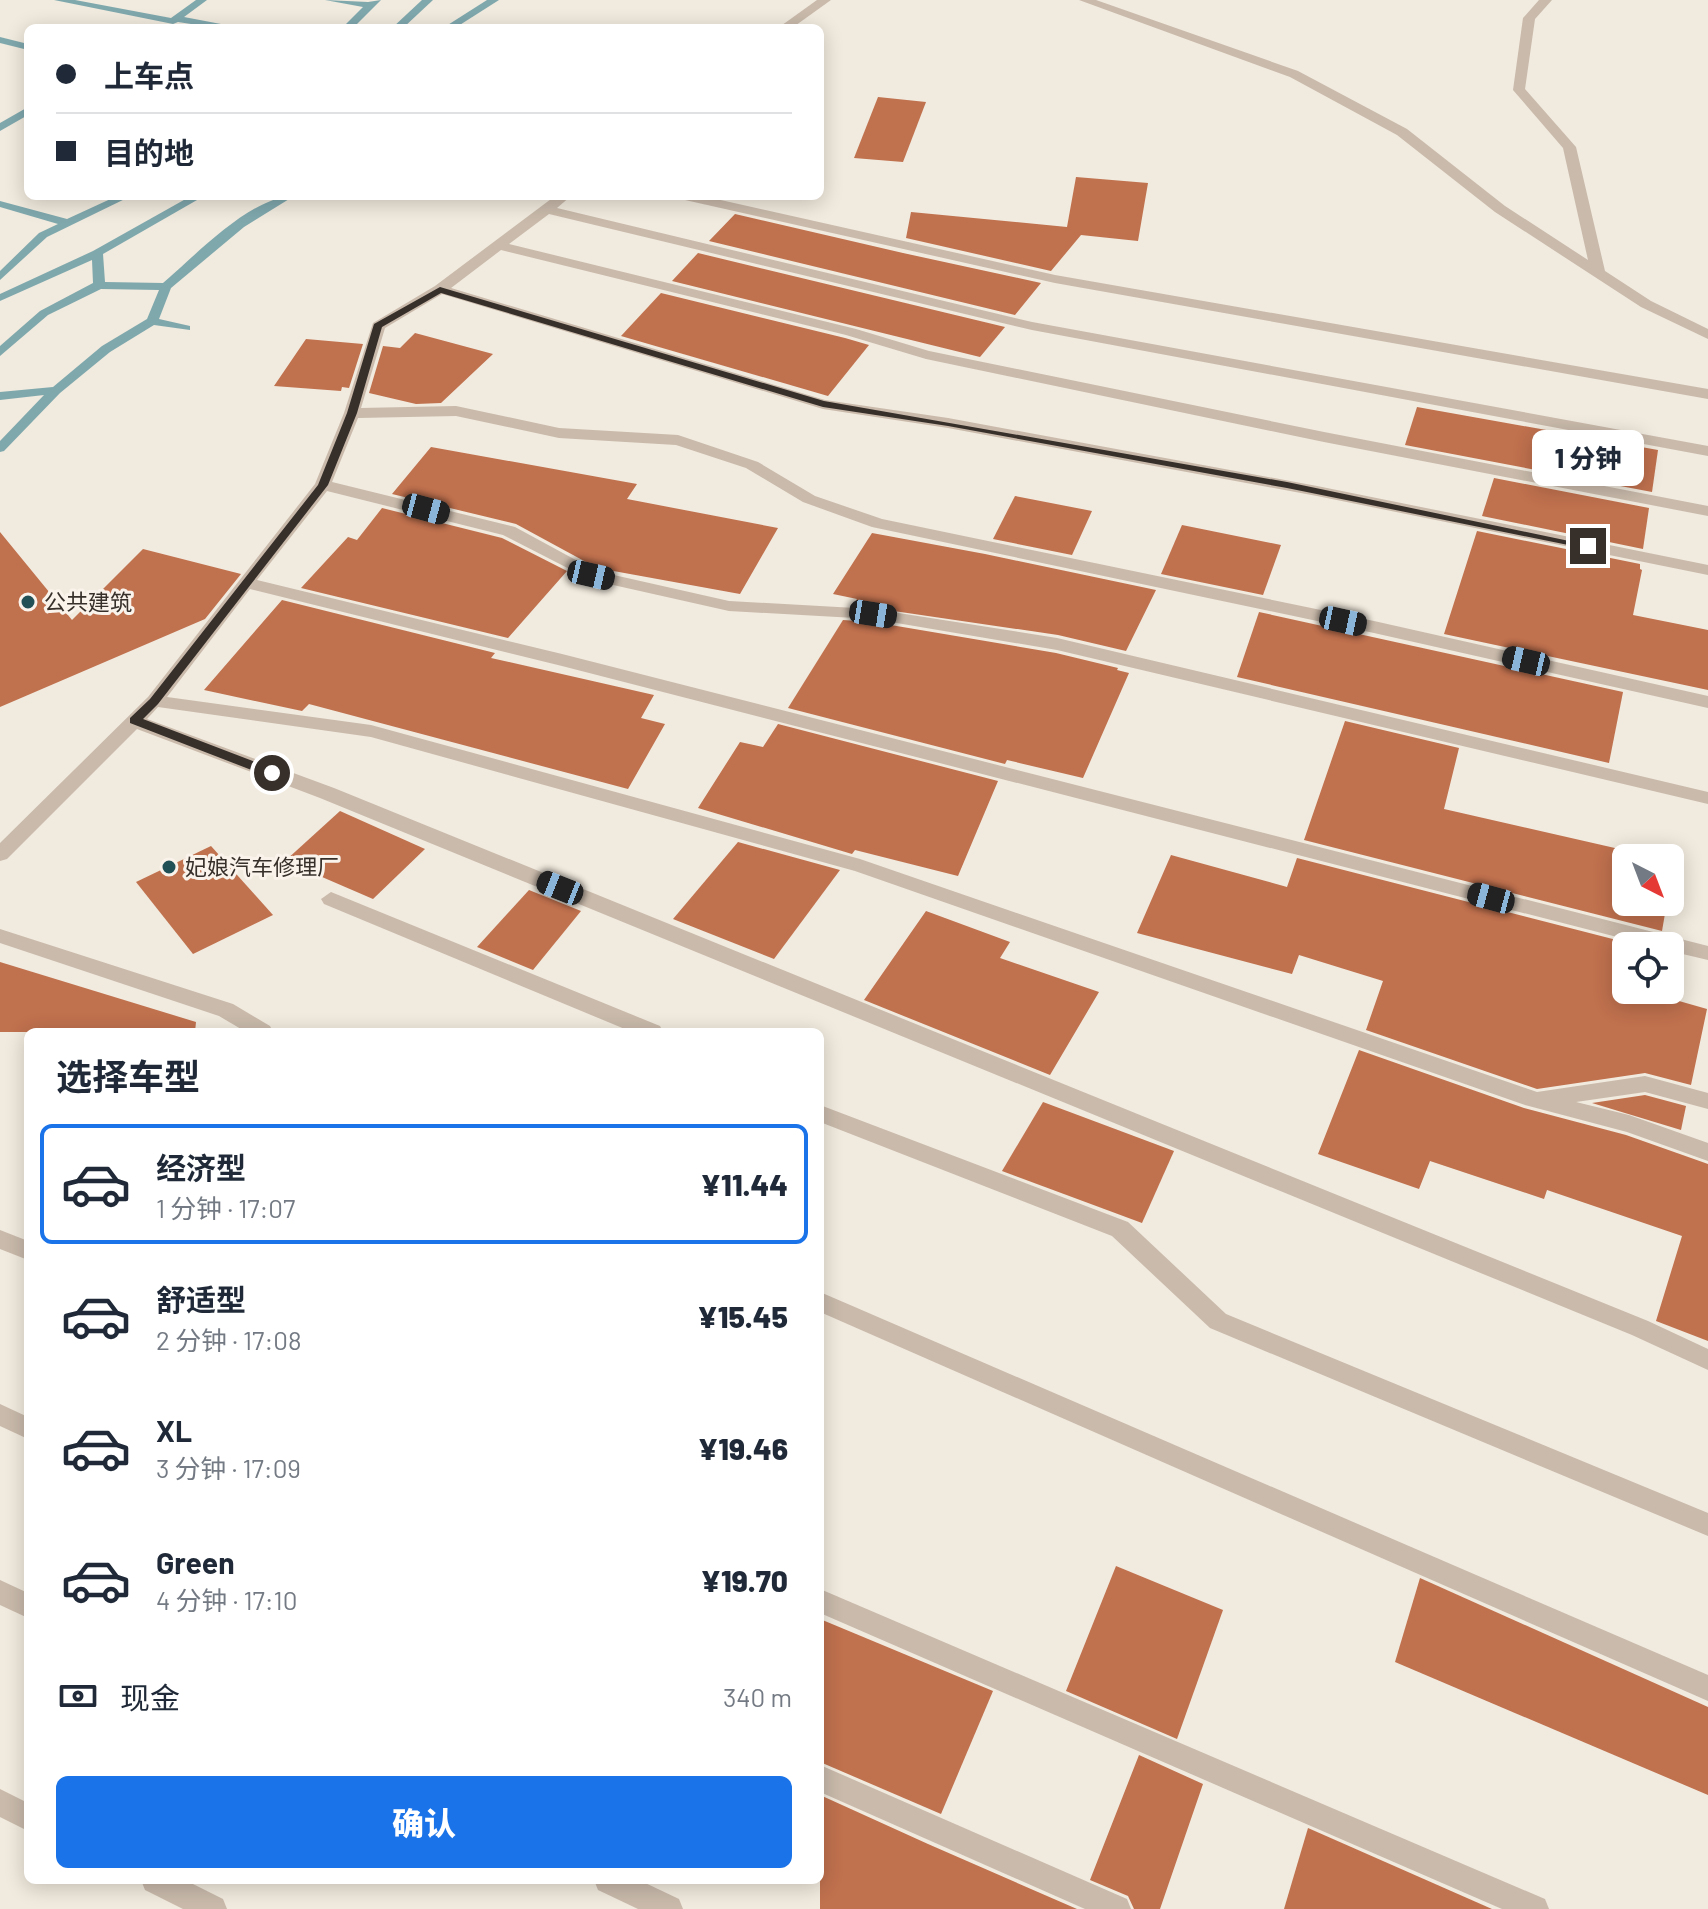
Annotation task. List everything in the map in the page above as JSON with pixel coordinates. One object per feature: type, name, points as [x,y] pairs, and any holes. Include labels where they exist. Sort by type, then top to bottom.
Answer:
[{"type":"street","points":[[790,24],[825,0]]},
{"type":"street","points":[[1085,0],[1294,74],[1402,132],[1500,209],[1646,304],[1708,335]]},
{"type":"street","points":[[1546,0],[1529,18],[1519,90],[1569,147],[1598,273]]},
{"type":"street","points":[[0,854],[154,701],[323,485],[352,413],[378,326],[440,289],[558,200]]},
{"type":"street","points":[[703,200],[1055,279],[1708,394]]},
{"type":"street","points":[[546,209],[1032,326],[1708,451]]},
{"type":"street","points":[[498,245],[851,332],[926,355],[1324,437],[1708,511]]},
{"type":"street","points":[[440,289],[823,404],[948,423],[1287,485],[1708,570]]},
{"type":"street","points":[[352,413],[456,411],[559,433],[678,440],[752,465],[809,499],[878,523],[1374,627],[1708,702]]},
{"type":"street","points":[[323,485],[509,531],[591,575],[729,606],[873,614],[1057,644],[1708,798]]},
{"type":"street","points":[[246,583],[593,668],[1708,953]]},
{"type":"street","points":[[154,701],[371,731],[860,866],[1533,1099],[1629,1124],[1708,1152]]},
{"type":"street","points":[[134,721],[356,805],[1640,1328],[1708,1360]]},
{"type":"street","points":[[331,899],[643,1028]]},
{"type":"street","points":[[0,936],[226,1010],[256,1028]]},
{"type":"street","points":[[1533,1099],[1645,1084],[1708,1101]]},
{"type":"street","points":[[824,1115],[1120,1229],[1218,1321],[1708,1525]]},
{"type":"street","points":[[0,1239],[24,1249]]},
{"type":"street","points":[[824,1304],[1708,1688]]},
{"type":"street","points":[[0,1415],[24,1426]]},
{"type":"street","points":[[0,1592],[24,1604]]},
{"type":"street","points":[[824,1603],[1535,1909]]},
{"type":"street","points":[[824,1780],[1117,1909]]},
{"type":"street","points":[[0,1803],[24,1815]]},
{"type":"street","points":[[163,1884],[213,1909]]},
{"type":"street","points":[[616,1884],[669,1909]]},
{"type":"building","points":[[878,97],[926,102],[903,162],[854,158]]},
{"type":"building","points":[[1076,177],[1148,183],[1138,241],[1081,235],[1051,271],[906,238],[911,212],[1067,227]]},
{"type":"building","points":[[735,214],[1041,283],[1015,315],[709,241]]},
{"type":"building","points":[[698,253],[1005,327],[980,357],[672,281]]},
{"type":"building","points":[[661,293],[869,345],[828,396],[621,336]]},
{"type":"building","points":[[415,333],[493,354],[441,403],[416,404],[369,393],[383,346],[400,348]]},
{"type":"building","points":[[306,339],[363,344],[349,388],[342,387],[341,391],[274,386]]},
{"type":"building","points":[[1417,407],[1658,450],[1652,492],[1405,445]]},
{"type":"building","points":[[431,447],[637,484],[627,499],[778,528],[740,594],[597,568],[516,524],[392,494]]},
{"type":"building","points":[[1494,478],[1649,508],[1643,549],[1482,516]]},
{"type":"building","points":[[1015,496],[1092,511],[1072,555],[993,539]]},
{"type":"building","points":[[382,508],[502,538],[567,571],[508,638],[301,588],[348,537],[357,540]]},
{"type":"building","points":[[1182,525],[1281,545],[1263,595],[1161,574]]},
{"type":"building","points":[[1477,531],[1640,564],[1642,570],[1633,615],[1708,630],[1708,690],[1444,634]]},
{"type":"building","points":[[0,532],[72,620],[143,549],[241,574],[205,619],[0,707]]},
{"type":"building","points":[[872,533],[1156,590],[1126,651],[1058,635],[853,605],[857,599],[833,594]]},
{"type":"building","points":[[282,600],[495,653],[491,658],[654,695],[641,718],[665,724],[628,789],[309,704],[302,711],[204,690]]},
{"type":"building","points":[[1259,612],[1623,692],[1609,763],[1237,677]]},
{"type":"building","points":[[843,620],[873,622],[1056,653],[1129,673],[1083,778],[1007,760],[1005,764],[788,708]]},
{"type":"building","points":[[1345,721],[1459,748],[1444,809],[1612,847],[1612,916],[1665,916],[1662,931],[1304,840]]},
{"type":"building","points":[[778,724],[998,781],[958,876],[855,850],[852,854],[698,808],[740,742],[763,747]]},
{"type":"building","points":[[340,811],[425,849],[373,899],[285,861]]},
{"type":"building","points":[[738,842],[840,870],[774,959],[673,919]]},
{"type":"building","points":[[211,846],[273,915],[193,954],[136,882]]},
{"type":"building","points":[[1171,855],[1287,887],[1297,858],[1612,939],[1612,1004],[1684,1002],[1707,1009],[1691,1085],[1645,1073],[1537,1089],[1366,1030],[1383,981],[1299,955],[1292,974],[1137,933]]},
{"type":"building","points":[[529,890],[581,911],[533,970],[477,947]]},
{"type":"building","points":[[926,911],[1010,942],[1000,958],[1099,992],[1050,1075],[864,1000]]},
{"type":"building","points":[[0,962],[196,1022],[195,1028],[24,1028],[24,1032],[0,1032]]},
{"type":"building","points":[[1359,1050],[1524,1108],[1626,1135],[1708,1164],[1708,1341],[1656,1321],[1682,1236],[1547,1190],[1544,1199],[1430,1161],[1419,1189],[1318,1154]]},
{"type":"building","points":[[1645,1095],[1686,1106],[1681,1130],[1592,1103]]},
{"type":"building","points":[[1043,1102],[1174,1151],[1142,1223],[1002,1171]]},
{"type":"building","points":[[1116,1566],[1223,1610],[1177,1739],[1066,1691]]},
{"type":"building","points":[[1420,1578],[1708,1707],[1708,1795],[1395,1662]]},
{"type":"building","points":[[824,1621],[993,1691],[941,1814],[824,1764]]},
{"type":"building","points":[[1139,1755],[1203,1784],[1160,1909],[1134,1909],[1128,1896],[1090,1880]]},
{"type":"building","points":[[824,1797],[1077,1909],[820,1909],[820,1884],[824,1884]]},
{"type":"building","points":[[1308,1828],[1492,1909],[1284,1909]]},
{"type":"waterway","points":[[59,0],[173,21],[202,0]]},
{"type":"waterway","points":[[330,0],[369,5]]},
{"type":"waterway","points":[[351,24],[376,0]]},
{"type":"waterway","points":[[401,24],[428,0]]},
{"type":"waterway","points":[[455,24],[494,0]]},
{"type":"waterway","points":[[176,19],[210,24]]},
{"type":"waterway","points":[[0,40],[24,46]]},
{"type":"waterway","points":[[0,128],[24,113]]},
{"type":"waterway","points":[[0,277],[43,235],[117,200]]},
{"type":"waterway","points":[[97,253],[192,200]]},
{"type":"waterway","points":[[166,287],[240,225],[280,200]]},
{"type":"waterway","points":[[0,204],[68,223]]},
{"type":"waterway","points":[[0,298],[97,253]]},
{"type":"waterway","points":[[97,253],[99,285]]},
{"type":"waterway","points":[[0,352],[44,313],[99,285]]},
{"type":"waterway","points":[[99,285],[166,287]]},
{"type":"waterway","points":[[152,321],[166,287]]},
{"type":"waterway","points":[[56,390],[106,349],[152,321]]},
{"type":"waterway","points":[[152,321],[186,328]]},
{"type":"waterway","points":[[0,396],[56,390]]},
{"type":"waterway","points":[[0,448],[56,390]]},
{"type":"place","name":"公共建筑","points":[[28,602]]},
{"type":"place","name":"妃娘汽车修理厂","points":[[169,867]]},
{"type":"route","points":[[272,773],[134,721],[154,701],[323,485],[352,413],[378,326],[440,289],[823,404],[948,423],[1287,485],[1588,546]]}]
